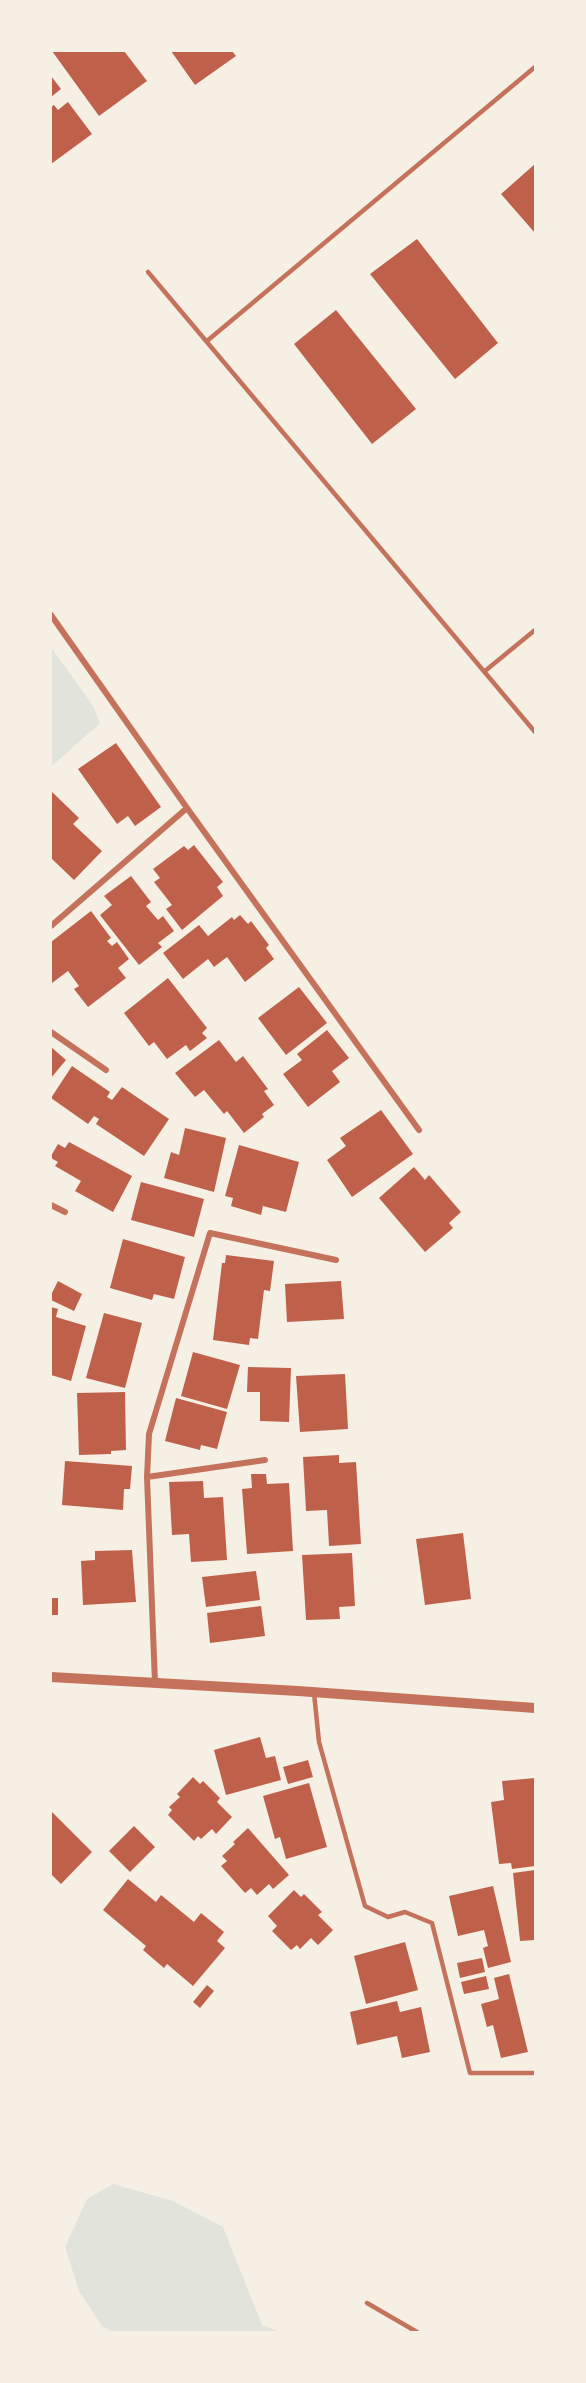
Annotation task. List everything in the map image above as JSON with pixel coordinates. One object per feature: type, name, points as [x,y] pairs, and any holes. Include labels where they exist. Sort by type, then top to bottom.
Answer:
[{"type":"street","points":[[51,615],[419,1130]]},
{"type":"street","points":[[51,926],[187,808]]},
{"type":"street","points":[[51,1032],[106,1071]]},
{"type":"street","points":[[51,1205],[66,1212]]},
{"type":"street","points":[[155,1684],[147,1477],[148,1434],[210,1233],[336,1260]]},
{"type":"street","points":[[147,1477],[265,1460]]},
{"type":"street","points":[[51,1677],[535,1708]]},
{"type":"lane","points":[[207,341],[535,67]]},
{"type":"lane","points":[[148,272],[535,732]]},
{"type":"lane","points":[[485,671],[535,630]]},
{"type":"lane","points":[[314,1693],[319,1742],[365,1906],[388,1917],[405,1912],[432,1923],[470,2073],[535,2073]]},
{"type":"lane","points":[[367,2303],[417,2332]]},
{"type":"shaded area","points":[[51,647],[94,707],[100,723],[51,767]]},
{"type":"shaded area","points":[[113,2184],[173,2201],[223,2227],[262,2325],[280,2332],[112,2332],[102,2326],[79,2291],[65,2247],[87,2199]]},
{"type":"building","points":[[52,51],[124,51],[147,81],[99,116]]},
{"type":"building","points":[[171,51],[232,51],[236,56],[195,85]]},
{"type":"building","points":[[51,76],[61,89],[51,97]]},
{"type":"building","points":[[68,102],[92,134],[51,164],[51,107],[54,105],[58,110]]},
{"type":"building","points":[[535,164],[535,233],[501,194]]},
{"type":"building","points":[[417,239],[498,343],[455,379],[370,274]]},
{"type":"building","points":[[336,310],[416,409],[372,444],[294,344]]},
{"type":"building","points":[[116,743],[161,807],[135,826],[128,816],[117,824],[78,769]]},
{"type":"building","points":[[51,791],[79,818],[73,824],[102,851],[74,880],[51,858]]},
{"type":"building","points":[[194,845],[223,882],[217,887],[223,896],[182,930],[166,909],[172,905],[154,882],[160,878],[153,869],[184,846],[188,850]]},
{"type":"building","points":[[131,876],[151,902],[146,906],[158,920],[163,916],[174,931],[158,943],[162,947],[139,965],[100,915],[112,905],[104,896]]},
{"type":"building","points":[[91,911],[111,938],[107,941],[112,946],[117,942],[129,959],[118,968],[126,978],[88,1007],[74,989],[79,986],[68,971],[51,982],[51,942]]},
{"type":"building","points":[[240,915],[248,924],[251,921],[269,945],[266,948],[274,959],[245,982],[227,957],[214,967],[208,959],[183,979],[163,953],[199,925],[208,936],[232,917],[234,920]]},
{"type":"building","points":[[168,978],[207,1028],[202,1033],[207,1038],[190,1051],[186,1045],[167,1059],[154,1042],[149,1046],[124,1013]]},
{"type":"building","points":[[299,987],[327,1023],[286,1055],[258,1018]]},
{"type":"building","points":[[327,1030],[349,1058],[332,1071],[340,1082],[308,1107],[283,1074],[302,1060],[297,1054]]},
{"type":"building","points":[[219,1040],[236,1062],[243,1056],[268,1089],[264,1091],[274,1105],[262,1114],[264,1117],[244,1133],[227,1111],[224,1114],[204,1090],[195,1097],[175,1073]]},
{"type":"building","points":[[51,1047],[66,1060],[51,1078]]},
{"type":"building","points":[[72,1066],[110,1092],[107,1097],[112,1100],[122,1087],[169,1119],[144,1156],[96,1124],[99,1119],[94,1116],[88,1124],[51,1098]]},
{"type":"building","points":[[381,1110],[413,1154],[352,1197],[327,1160],[346,1146],[340,1138]]},
{"type":"building","points":[[185,1128],[226,1138],[214,1192],[164,1178],[171,1152],[179,1155]]},
{"type":"building","points":[[69,1142],[132,1176],[113,1212],[75,1191],[81,1181],[55,1166],[58,1162],[51,1156],[58,1144],[65,1148]]},
{"type":"building","points":[[239,1145],[299,1162],[286,1212],[263,1206],[261,1215],[231,1206],[233,1198],[225,1196]]},
{"type":"building","points":[[414,1167],[425,1180],[429,1175],[461,1212],[449,1223],[453,1228],[425,1252],[379,1198]]},
{"type":"building","points":[[141,1182],[204,1199],[194,1237],[131,1220]]},
{"type":"building","points":[[123,1239],[185,1257],[174,1299],[154,1294],[152,1300],[110,1288]]},
{"type":"building","points":[[226,1255],[274,1261],[270,1291],[264,1290],[258,1339],[250,1338],[249,1345],[213,1340],[222,1263],[225,1263]]},
{"type":"building","points":[[58,1281],[82,1294],[74,1311],[51,1300]]},
{"type":"building","points":[[341,1281],[344,1319],[287,1322],[285,1284]]},
{"type":"building","points":[[51,1307],[58,1309],[56,1317],[86,1326],[71,1381],[51,1375]]},
{"type":"building","points":[[104,1313],[142,1323],[125,1388],[86,1378]]},
{"type":"building","points":[[193,1352],[240,1365],[227,1409],[181,1396]]},
{"type":"building","points":[[248,1367],[291,1368],[289,1422],[260,1421],[260,1392],[247,1392]]},
{"type":"building","points":[[345,1374],[348,1429],[300,1432],[296,1376]]},
{"type":"building","points":[[125,1392],[126,1450],[111,1451],[111,1454],[79,1455],[77,1393]]},
{"type":"building","points":[[176,1398],[227,1412],[217,1449],[201,1445],[200,1450],[165,1441]]},
{"type":"building","points":[[339,1455],[339,1463],[356,1462],[361,1544],[329,1546],[327,1510],[306,1511],[303,1457]]},
{"type":"building","points":[[65,1461],[132,1466],[130,1489],[124,1489],[123,1510],[62,1505]]},
{"type":"building","points":[[251,1474],[266,1474],[267,1484],[289,1483],[293,1551],[247,1554],[242,1489],[252,1488]]},
{"type":"building","points":[[203,1481],[204,1498],[223,1497],[227,1560],[191,1562],[189,1534],[172,1535],[169,1482]]},
{"type":"building","points":[[463,1533],[471,1599],[425,1605],[416,1539]]},
{"type":"building","points":[[132,1550],[136,1602],[83,1605],[81,1561],[95,1560],[95,1551]]},
{"type":"building","points":[[352,1553],[355,1606],[339,1607],[340,1619],[306,1620],[302,1555]]},
{"type":"building","points":[[256,1571],[260,1600],[206,1607],[202,1577]]},
{"type":"building","points":[[51,1598],[58,1598],[58,1615],[51,1615]]},
{"type":"building","points":[[261,1606],[265,1636],[210,1643],[207,1613]]},
{"type":"building","points":[[260,1737],[266,1758],[275,1756],[281,1780],[226,1795],[214,1750]]},
{"type":"building","points":[[308,1760],[313,1777],[288,1784],[283,1767]]},
{"type":"building","points":[[193,1777],[200,1784],[203,1781],[220,1798],[217,1802],[232,1817],[216,1834],[212,1829],[201,1839],[198,1836],[194,1841],[168,1815],[172,1810],[169,1807],[180,1797],[177,1794]]},
{"type":"building","points":[[535,1778],[535,1866],[512,1869],[511,1863],[499,1864],[491,1802],[504,1800],[502,1781]]},
{"type":"building","points":[[309,1783],[327,1847],[286,1859],[280,1837],[275,1839],[263,1796]]},
{"type":"building","points":[[51,1811],[92,1852],[61,1884],[51,1874]]},
{"type":"building","points":[[134,1826],[155,1847],[130,1872],[109,1851]]},
{"type":"building","points":[[248,1828],[289,1875],[273,1889],[269,1884],[257,1895],[251,1888],[245,1893],[221,1866],[227,1861],[222,1856]]},
{"type":"building","points":[[535,1870],[535,1940],[520,1941],[513,1873]]},
{"type":"building","points":[[128,1879],[156,1902],[161,1895],[194,1922],[201,1913],[224,1932],[217,1941],[225,1948],[193,1986],[167,1964],[164,1968],[143,1950],[146,1946],[103,1910]]},
{"type":"building","points":[[493,1886],[511,1962],[488,1968],[483,1948],[488,1946],[484,1930],[458,1936],[449,1896]]},
{"type":"building","points":[[294,1890],[301,1897],[304,1894],[322,1912],[318,1915],[333,1930],[318,1945],[311,1938],[300,1949],[297,1945],[291,1950],[272,1931],[277,1926],[268,1916]]},
{"type":"building","points":[[405,1942],[418,1990],[366,2004],[354,1956]]},
{"type":"building","points":[[482,1958],[485,1972],[460,1978],[457,1963]]},
{"type":"building","points":[[509,1974],[528,2052],[501,2058],[493,2025],[487,2027],[481,2004],[499,1999],[494,1978]]},
{"type":"building","points":[[486,1976],[489,1989],[464,1994],[461,1982]]},
{"type":"building","points":[[207,1985],[214,1991],[200,2008],[193,2002]]},
{"type":"building","points":[[397,2001],[400,2012],[421,2007],[430,2052],[402,2058],[397,2036],[357,2045],[350,2012]]}]
